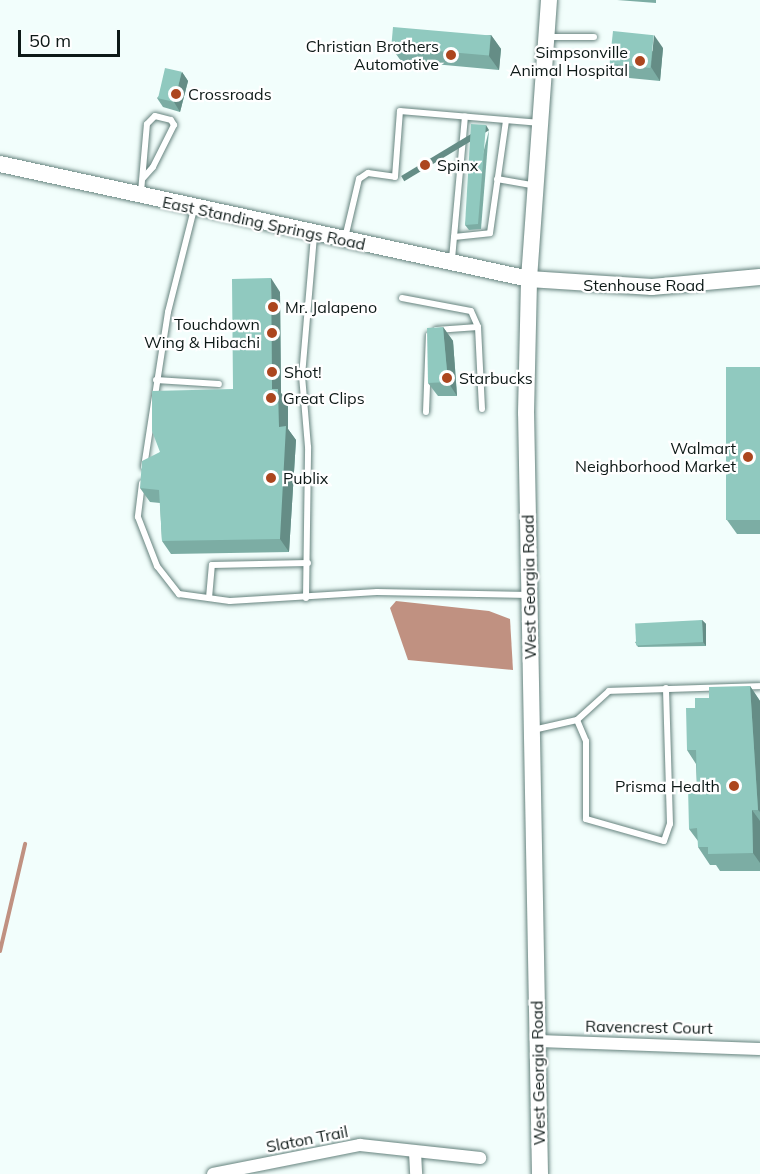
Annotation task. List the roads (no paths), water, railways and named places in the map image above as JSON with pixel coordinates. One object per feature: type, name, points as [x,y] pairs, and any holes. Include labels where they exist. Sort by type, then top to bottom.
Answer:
[{"type":"main road","name":"West Georgia Road","points":[[540,1174],[530,595],[529,279],[549,0]]},
{"type":"main road","name":"East Standing Springs Road","points":[[0,164],[194,209],[529,279]]},
{"type":"main road","name":"Stenhouse Road","points":[[529,279],[651,287],[760,277]]},
{"type":"street","name":"Ravencrest Court","points":[[538,1041],[760,1049]]},
{"type":"street","name":"Slaton Trail","points":[[213,1174],[360,1145],[480,1158]]},
{"type":"street","points":[[416,1152],[416,1174]]},
{"type":"lane","points":[[548,36],[594,37]]},
{"type":"lane","points":[[345,241],[359,180],[368,173],[395,177],[400,111],[540,123]]},
{"type":"lane","points":[[141,195],[147,124],[155,116],[171,120],[174,124],[153,167],[143,178]]},
{"type":"lane","points":[[452,263],[465,117]]},
{"type":"lane","points":[[454,237],[490,233],[506,120]]},
{"type":"lane","points":[[497,180],[535,186]]},
{"type":"lane","points":[[194,209],[156,380],[138,517],[157,566],[179,594],[208,598],[306,598],[377,592],[530,595]]},
{"type":"lane","points":[[306,598],[309,563],[302,376],[314,235]]},
{"type":"lane","points":[[402,298],[471,311],[478,327],[482,409]]},
{"type":"lane","points":[[426,412],[431,330],[478,327]]},
{"type":"lane","points":[[156,380],[219,384]]},
{"type":"lane","points":[[208,598],[212,565],[309,563]]},
{"type":"lane","points":[[532,730],[577,720],[609,691],[760,686]]},
{"type":"lane","points":[[577,720],[586,741],[586,819],[664,841],[670,824],[666,688]]},
{"type":"waterway","points":[[0,951],[25,844]]},
{"type":"place","name":"Christian Brothers Automotive","points":[[451,55]]},
{"type":"place","name":"Simpsonville Animal Hospital","points":[[640,61]]},
{"type":"place","name":"Crossroads","points":[[176,94]]},
{"type":"place","name":"Spinx","points":[[425,165]]},
{"type":"place","name":"Mr. Jalapeno","points":[[273,307]]},
{"type":"place","name":"Touchdown Wing & Hibachi","points":[[272,333]]},
{"type":"place","name":"Shot!","points":[[272,372]]},
{"type":"place","name":"Starbucks","points":[[447,378]]},
{"type":"place","name":"Great Clips","points":[[271,398]]},
{"type":"place","name":"Walmart Neighborhood Market","points":[[748,457]]},
{"type":"place","name":"Publix","points":[[271,478]]},
{"type":"place","name":"Prisma Health","points":[[734,786]]}]
